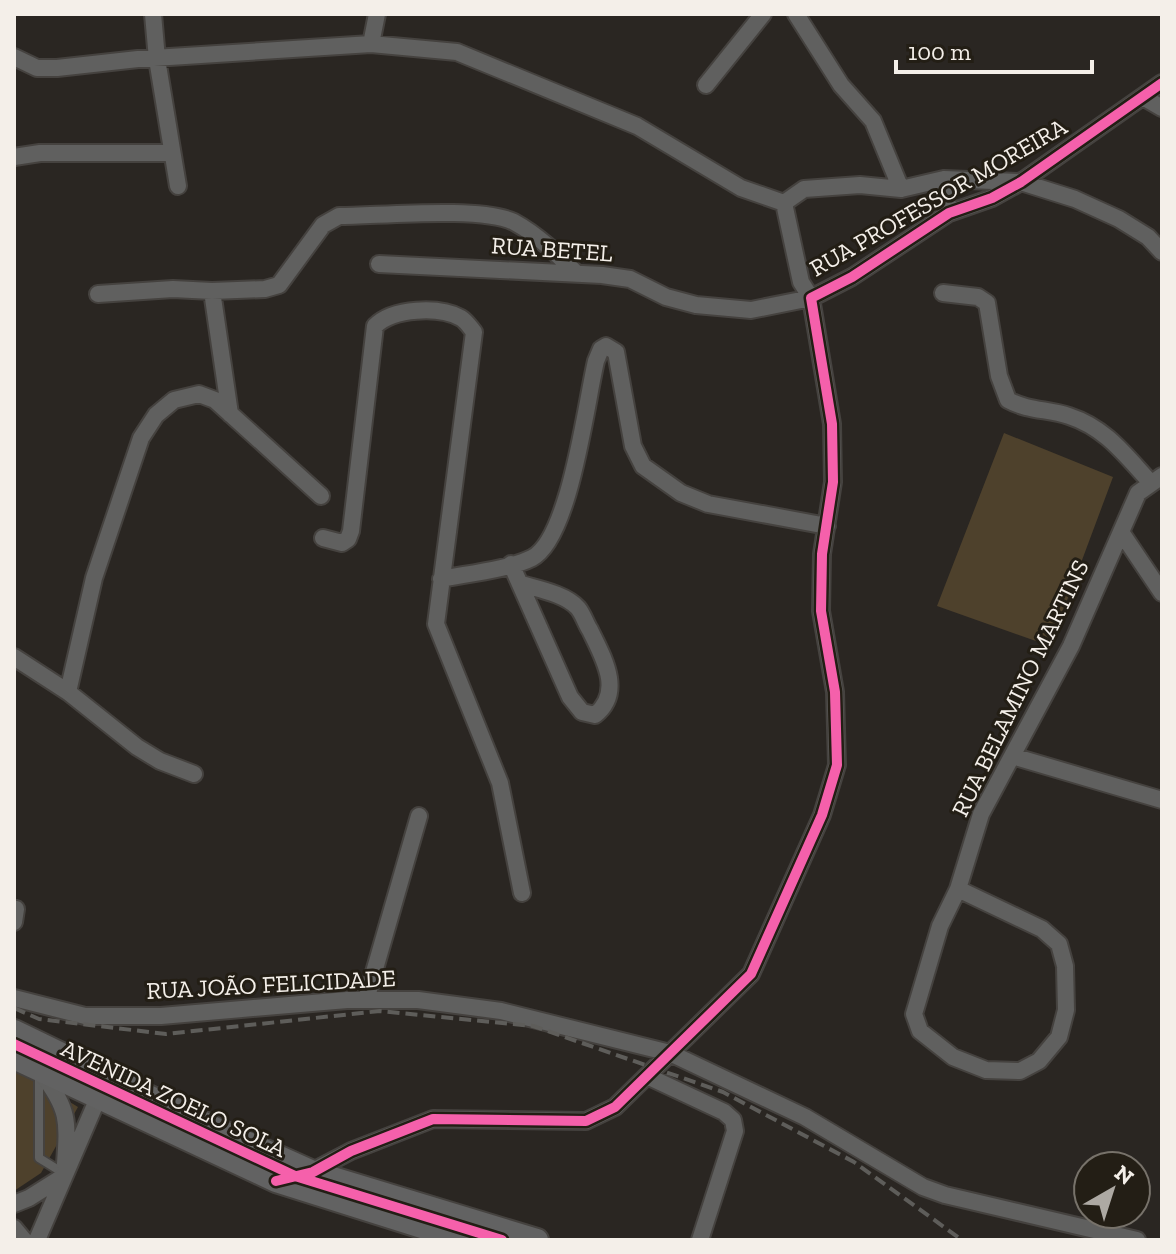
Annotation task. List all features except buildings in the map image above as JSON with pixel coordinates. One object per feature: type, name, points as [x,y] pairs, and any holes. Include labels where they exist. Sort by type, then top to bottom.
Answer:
[{"type":"main road","name":"AVENIDA ZOELO SOLA","points":[[14,1031],[313,1172],[537,1240]]},
{"type":"main road","name":"AVENIDA ZOELO SOLA","points":[[14,1058],[276,1181],[463,1240]]},
{"type":"street","points":[[153,14],[157,59],[178,186]]},
{"type":"street","points":[[371,44],[377,14]]},
{"type":"street","points":[[706,85],[763,14]]},
{"type":"street","points":[[796,14],[841,85],[873,121],[901,189]]},
{"type":"street","points":[[17,60],[37,68],[57,68],[371,44],[457,52],[637,126],[741,188],[784,203]]},
{"type":"street","name":"RUA PROFESSOR MOREIRA","points":[[351,1151],[433,1119],[586,1121],[615,1107],[751,974],[822,815],[837,765],[835,692],[821,611],[822,554],[833,482],[832,424],[811,298],[852,277],[949,213],[992,198],[1021,182],[1162,83]]},
{"type":"street","points":[[1143,97],[1162,108]]},
{"type":"street","points":[[14,157],[40,153],[172,153]]},
{"type":"street","points":[[784,203],[804,189],[860,185],[901,189],[944,179],[1021,182],[1075,199],[1119,219],[1148,237],[1162,252]]},
{"type":"street","points":[[944,179],[949,213]]},
{"type":"street","points":[[784,203],[801,282],[811,298]]},
{"type":"street","points":[[98,294],[173,289],[265,289],[279,285],[323,225],[339,216],[479,214],[510,221],[539,238],[577,274]]},
{"type":"street","name":"RUA BETEL","points":[[379,264],[630,279],[666,297],[696,305],[751,310],[811,298]]},
{"type":"street","points":[[212,291],[230,414]]},
{"type":"street","points":[[943,293],[978,297],[987,303],[1002,388],[1008,400],[1028,409],[1068,416],[1102,431],[1156,479]]},
{"type":"street","points":[[323,538],[342,543],[351,531],[375,326],[382,320],[415,311],[445,312],[463,319],[474,332],[436,624],[500,783],[522,893]]},
{"type":"street","points":[[441,579],[533,558],[550,541],[568,495],[596,361],[601,349],[606,346],[616,352],[633,446],[643,466],[681,493],[708,504],[827,526]]},
{"type":"street","points":[[68,692],[94,578],[141,438],[156,415],[174,400],[199,394],[215,400],[321,496]]},
{"type":"street","name":"RUA BELAMINO MARTINS","points":[[958,889],[981,814],[1071,646],[1138,493],[1156,479]]},
{"type":"street","points":[[1121,532],[1162,593]]},
{"type":"street","points":[[511,564],[570,697],[582,712],[595,715],[606,706],[611,691],[605,661],[578,607],[521,584]]},
{"type":"street","points":[[14,657],[68,692],[137,747],[160,761],[194,774]]},
{"type":"street","points":[[1012,756],[1162,800]]},
{"type":"street","points":[[366,1000],[419,816]]},
{"type":"street","points":[[958,889],[1042,929],[1059,944],[1065,966],[1066,1010],[1059,1037],[1039,1061],[1020,1071],[986,1070],[953,1057],[920,1031],[914,1014],[940,926],[958,889]]},
{"type":"street","name":"RUA JOÃO FELICIDADE","points":[[14,998],[85,1016],[146,1016],[366,1000],[418,1000],[501,1011],[670,1053],[805,1117],[923,1187],[945,1195],[1137,1240]]},
{"type":"street","points":[[39,1070],[60,1097],[66,1118],[64,1175]]},
{"type":"street","points":[[37,1240],[99,1098],[103,1075]]},
{"type":"street","points":[[647,1076],[724,1112],[733,1120],[735,1131],[700,1240]]},
{"type":"street","points":[[288,1160],[351,1151]]},
{"type":"street","points":[[276,1181],[313,1172],[351,1151]]},
{"type":"street","points":[[14,1204],[64,1175]]},
{"type":"street","points":[[14,1228],[24,1240]]},
{"type":"lane","points":[[39,1070],[39,1158],[64,1175]]},
{"type":"shaded area","points":[[1004,433],[1113,477],[1050,646],[937,606]]},
{"type":"shaded area","points":[[14,1068],[78,1107],[41,1173],[14,1191]]},
{"type":"railway","points":[[14,1008],[39,1019],[166,1034],[380,1011],[533,1026],[723,1092],[854,1162],[962,1240]]},
{"type":"cycle path","points":[[276,1181],[313,1172],[351,1151],[433,1119],[586,1121],[615,1107],[751,974],[822,815],[837,765],[835,692],[821,611],[822,554],[833,482],[832,424],[811,298],[852,277],[949,213],[992,198],[1021,182],[1162,83]]},
{"type":"cycle path","points":[[14,1044],[295,1176],[502,1240]]}]
